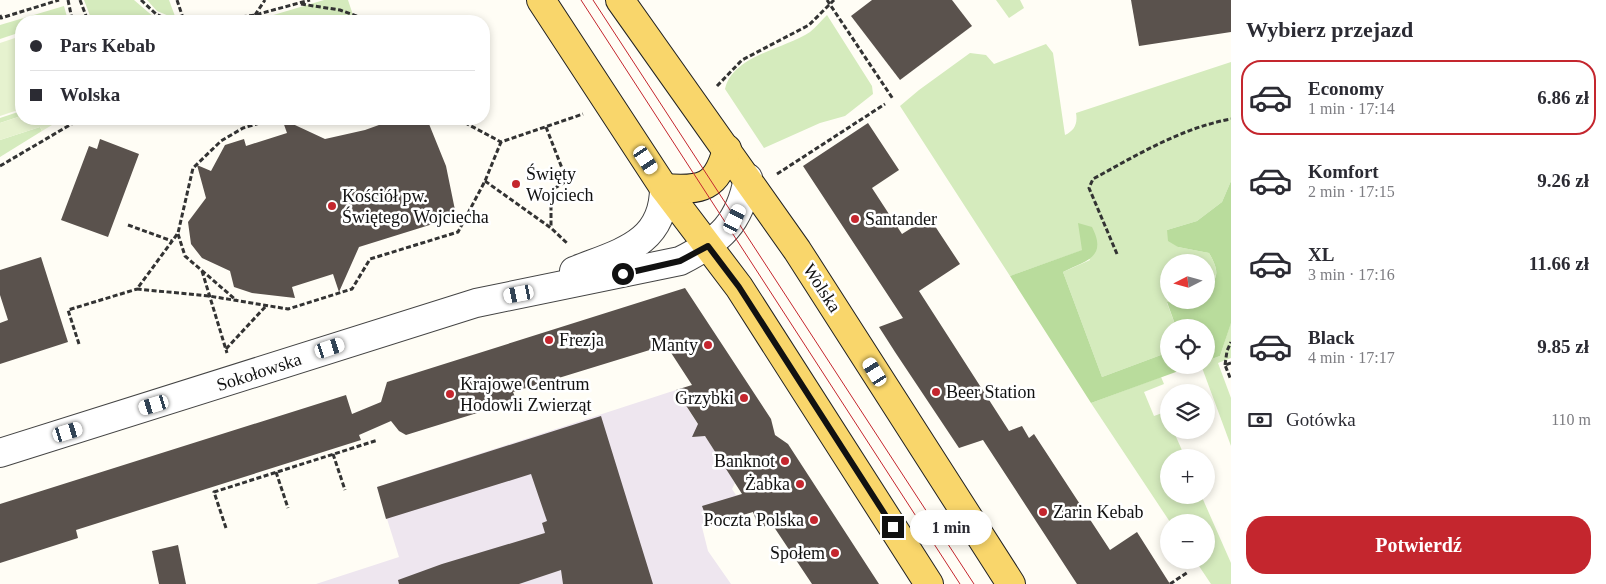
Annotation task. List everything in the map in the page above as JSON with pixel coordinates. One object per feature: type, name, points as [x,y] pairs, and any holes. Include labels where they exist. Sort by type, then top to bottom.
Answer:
[{"type":"main road","points":[[541,0],[664,188],[739,287],[929,584]]},
{"type":"main road","name":"Wolska","points":[[620,0],[727,148],[760,178],[805,263],[1011,584]]},
{"type":"main road","points":[[664,188],[693,189],[708,185],[719,172],[727,148]]},
{"type":"street","name":"Sokołowska","points":[[0,453],[467,305],[680,261],[708,246],[735,219],[744,198],[760,178]]},
{"type":"street","name":"Sokołowska","points":[[519,294],[632,247],[656,225],[664,207],[664,188]]},
{"type":"path","points":[[0,17],[59,0]]},
{"type":"path","points":[[68,0],[71,15]]},
{"type":"path","points":[[80,0],[86,15]]},
{"type":"path","points":[[141,0],[158,15]]},
{"type":"path","points":[[177,0],[182,15]]},
{"type":"path","points":[[255,15],[265,0]]},
{"type":"path","points":[[255,15],[310,0]]},
{"type":"path","points":[[717,86],[742,60],[809,25],[828,2],[834,0]]},
{"type":"path","points":[[828,2],[892,99]]},
{"type":"path","points":[[300,4],[340,10],[354,15]]},
{"type":"path","points":[[760,178],[885,104]]},
{"type":"path","points":[[469,125],[501,142],[584,114]]},
{"type":"path","points":[[1117,254],[1088,188],[1093,179],[1173,137],[1205,124],[1231,119]]},
{"type":"path","points":[[0,166],[70,125]]},
{"type":"path","points":[[137,289],[178,233],[193,168],[221,141],[243,128],[253,125]]},
{"type":"path","points":[[546,127],[567,181],[555,188],[550,201],[551,228]]},
{"type":"path","points":[[78,344],[68,310],[137,289],[209,296],[288,309],[352,289],[370,259],[458,232],[485,181],[501,142]]},
{"type":"path","points":[[485,181],[551,228],[573,248]]},
{"type":"path","points":[[128,225],[172,241]]},
{"type":"path","points":[[178,233],[184,256],[237,301]]},
{"type":"path","points":[[202,271],[226,350],[240,378]]},
{"type":"path","points":[[226,350],[266,306]]},
{"type":"path","points":[[1231,342],[1227,351],[1225,365],[1231,380]]},
{"type":"path","points":[[1225,365],[1231,363]]},
{"type":"path","points":[[226,528],[214,492],[378,440]]},
{"type":"path","points":[[333,454],[345,490]]},
{"type":"path","points":[[276,472],[288,508]]},
{"type":"path","points":[[1170,584],[1188,572]]},
{"type":"shaded area","points":[[676,390],[735,483],[732,489],[736,495],[743,494],[754,511],[702,527],[708,551],[731,584],[316,584],[399,557],[377,487]]},
{"type":"green space","points":[[84,0],[134,0],[152,15],[90,15]]},
{"type":"green space","points":[[147,0],[169,0],[175,15],[166,15],[157,11]]},
{"type":"green space","points":[[324,0],[348,0],[353,15],[273,15]]},
{"type":"green space","points":[[996,0],[1020,0],[1024,8],[1009,18]]},
{"type":"green space","points":[[64,6],[66,15],[34,15]]},
{"type":"green space","points":[[827,15],[872,86],[873,94],[845,116],[820,123],[764,148],[725,89],[730,77],[738,68],[761,54],[810,32]]},
{"type":"green space","points":[[15,21],[15,34],[0,39],[0,25]]},
{"type":"green space","points":[[15,38],[15,111],[0,116],[0,43]]},
{"type":"green space","points":[[1046,44],[1053,53],[1065,135],[1075,127],[1076,113],[1231,62],[1231,181],[1222,202],[1197,221],[1167,230],[1178,247],[1210,254],[1160,254],[1160,309],[1169,309],[1173,319],[1160,319],[1160,355],[1102,377],[1063,272],[1090,260],[1083,250],[1010,276],[900,106],[970,53],[986,55],[994,64]]},
{"type":"green space","points":[[15,113],[15,118],[0,123],[0,118]]},
{"type":"green space","points":[[15,118],[15,125],[52,125],[42,131],[40,127],[0,140],[0,123]]},
{"type":"green space","points":[[40,127],[42,131],[0,157],[0,140]]},
{"type":"green space","points":[[1231,181],[1231,323],[1220,356],[1215,358],[1215,319],[1173,319],[1170,309],[1215,309],[1215,254],[1178,247],[1168,241],[1167,230],[1197,221],[1222,202]]},
{"type":"green space","points":[[1078,223],[1092,227],[1096,237],[1096,252],[1086,261],[1063,272],[1102,377],[1160,355],[1160,374],[1170,374],[1091,403],[1010,276],[1082,250]]},
{"type":"green space","points":[[1231,322],[1231,358],[1218,363],[1231,398],[1231,446],[1215,403],[1215,384],[1208,384],[1204,374],[1215,374],[1215,358],[1220,356]]},
{"type":"green space","points":[[1161,377],[1164,384],[1144,392],[1154,416],[1160,414],[1160,439],[1177,439],[1181,449],[1160,449],[1160,504],[1205,504],[1209,514],[1165,514],[1091,403]]},
{"type":"green space","points":[[1215,527],[1231,563],[1231,584],[1211,584],[1201,569],[1215,569]]},
{"type":"building","points":[[872,0],[952,0],[972,26],[900,80],[851,16]]},
{"type":"building","points":[[1131,0],[1231,0],[1231,32],[1139,46]]},
{"type":"building","points":[[868,123],[899,170],[872,188],[902,234],[929,217],[960,264],[919,291],[1009,431],[1022,426],[1029,438],[1034,434],[1110,550],[1137,532],[1170,584],[1077,584],[983,440],[959,448],[895,352],[879,327],[903,318],[803,166]]},
{"type":"building","name":"Kościół pw. Świętego Wojciecha","points":[[284,125],[295,125],[325,139],[379,125],[429,125],[446,166],[455,210],[451,214],[452,218],[359,247],[339,292],[333,274],[292,287],[295,298],[252,293],[234,287],[230,271],[202,258],[191,244],[188,222],[206,198],[197,165],[211,171],[225,145],[244,139],[246,146],[287,133]]},
{"type":"building","points":[[100,139],[139,154],[108,237],[61,220],[89,146],[97,149]]},
{"type":"building","points":[[41,257],[68,342],[0,364],[0,323],[8,320],[0,295],[0,270]]},
{"type":"building","points":[[685,288],[771,419],[775,435],[788,444],[879,584],[812,584],[772,524],[759,528],[753,512],[709,525],[702,506],[742,494],[705,436],[692,437],[698,424],[676,390],[692,385],[666,345],[513,392],[516,400],[406,435],[399,431],[391,421],[359,435],[361,440],[76,530],[78,538],[0,563],[0,504],[346,395],[352,414],[381,402],[387,382]]},
{"type":"building","points":[[601,416],[653,584],[563,584],[561,570],[519,584],[399,584],[398,580],[442,564],[545,533],[542,523],[547,521],[531,474],[386,519],[377,487]]},
{"type":"building","points":[[178,545],[186,584],[159,584],[152,551]]},
{"type":"tram line","points":[[581,0],[960,584]]},
{"type":"tram line","points":[[593,0],[974,584]]},
{"type":"place","name":"Święty Wojciech","points":[[516,184]]},
{"type":"place","name":"Kościół pw. Świętego Wojciecha","points":[[332,206]]},
{"type":"place","name":"Santander","points":[[855,219]]},
{"type":"place","name":"Frezja","points":[[549,340]]},
{"type":"place","name":"Manty","points":[[708,345]]},
{"type":"place","name":"Beer Station","points":[[936,392]]},
{"type":"place","name":"Krajowe Centrum Hodowli Zwierząt","points":[[450,394]]},
{"type":"place","name":"Grzybki","points":[[744,398]]},
{"type":"place","name":"Banknot","points":[[785,461]]},
{"type":"place","name":"Żabka","points":[[800,484]]},
{"type":"place","name":"Zarin Kebab","points":[[1043,512]]},
{"type":"place","name":"Poczta Polska","points":[[814,520]]},
{"type":"place","name":"Społem","points":[[835,553]]},
{"type":"route","points":[[623,274],[680,261],[708,246],[739,287],[893,527]]}]
